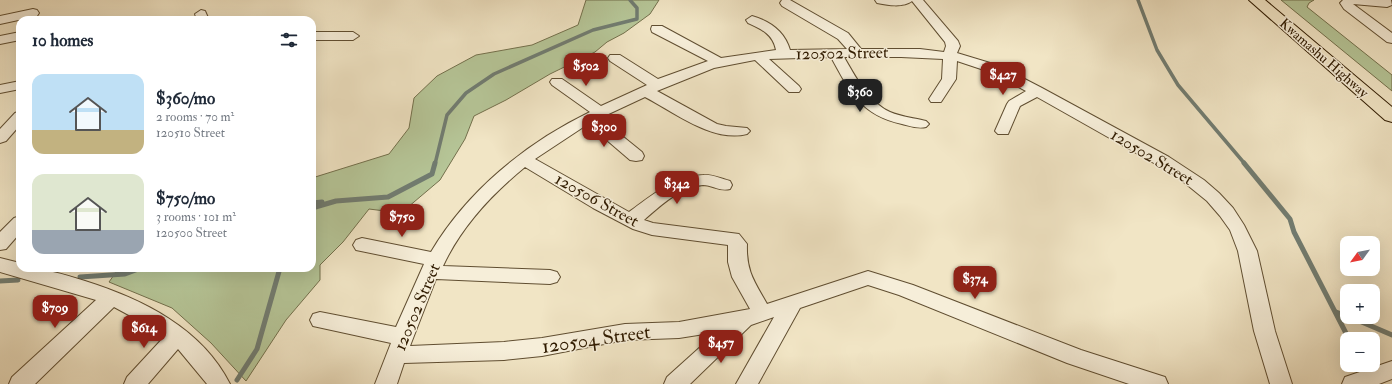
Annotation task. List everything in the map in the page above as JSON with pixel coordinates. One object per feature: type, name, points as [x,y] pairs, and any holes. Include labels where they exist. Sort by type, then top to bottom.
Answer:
[{"type":"main road","name":"Kwamashu Highway","points":[[1256,0],[1392,116]]},
{"type":"main road","name":"Kwamashu Highway","points":[[1271,0],[1392,101]]},
{"type":"street","points":[[32,16],[34,0]]},
{"type":"street","points":[[882,0],[891,2],[906,0]]},
{"type":"street","points":[[917,0],[951,41],[953,46],[950,55],[949,80],[936,99]]},
{"type":"street","points":[[1387,3],[1352,0],[1346,3],[1392,39]]},
{"type":"street","points":[[786,3],[843,36],[857,53]]},
{"type":"street","points":[[0,20],[16,18]]},
{"type":"street","points":[[752,20],[777,34],[782,43],[784,54]]},
{"type":"street","points":[[656,30],[703,52],[719,62]]},
{"type":"street","points":[[316,36],[353,36]]},
{"type":"street","points":[[0,40],[16,37]]},
{"type":"street","points":[[835,53],[848,74],[875,109],[884,115],[921,124]]},
{"type":"street","name":"120502 Street","points":[[386,384],[433,266],[456,228],[486,192],[525,160],[561,134],[652,88],[719,62],[784,54],[920,53],[950,55],[982,63],[1037,91],[1179,170],[1209,195],[1226,212],[1238,229],[1246,247],[1252,266],[1263,325],[1281,384]]},
{"type":"street","points":[[758,56],[794,89]]},
{"type":"street","points":[[615,58],[652,88],[712,127],[725,131],[742,131]]},
{"type":"street","points":[[557,82],[636,156]]},
{"type":"street","points":[[0,89],[16,85]]},
{"type":"street","points":[[1003,131],[1014,104],[1037,91]]},
{"type":"street","points":[[0,138],[16,120]]},
{"type":"street","name":"120506 Street","points":[[525,160],[630,221],[652,229],[733,239],[738,244],[737,262],[753,316]]},
{"type":"street","points":[[630,221],[657,201],[683,185],[702,180],[724,185]]},
{"type":"street","points":[[0,244],[16,226]]},
{"type":"street","points":[[362,245],[433,266],[550,277]]},
{"type":"street","points":[[0,265],[16,269]]},
{"type":"street","points":[[26,272],[66,283],[111,298],[137,310],[178,335],[203,362],[218,384]]},
{"type":"street","name":"120504 Street","points":[[320,320],[400,346],[504,351],[542,347],[625,332],[679,330],[753,316],[868,278],[924,297],[1075,357],[1157,384]]},
{"type":"street","points":[[20,384],[111,298]]},
{"type":"street","points":[[747,384],[792,304]]},
{"type":"street","points":[[675,384],[753,316]]},
{"type":"street","points":[[135,384],[178,335]]},
{"type":"street","points":[[1353,384],[1392,370]]},
{"type":"green space","points":[[586,0],[659,0],[650,14],[624,33],[607,42],[595,52],[550,74],[506,100],[474,116],[465,139],[440,180],[401,213],[369,209],[343,242],[320,265],[320,280],[286,320],[246,381],[211,343],[172,308],[109,282],[116,272],[316,272],[316,177],[389,154],[409,128],[414,98],[437,76],[476,55],[532,45],[578,25]]},
{"type":"green space","points":[[1281,0],[1314,0],[1309,3],[1307,7],[1392,75],[1392,91]]},
{"type":"waterway","points":[[435,164],[447,115],[466,93],[494,74],[593,30],[637,19],[637,8],[630,0]]},
{"type":"waterway","points":[[1138,0],[1157,50],[1178,85],[1245,164]]},
{"type":"waterway","points":[[316,207],[336,201],[388,197],[432,174],[435,163]]},
{"type":"waterway","points":[[1244,163],[1290,219],[1294,232],[1345,332]]},
{"type":"waterway","points":[[316,203],[322,202]]},
{"type":"waterway","points":[[80,277],[125,274],[130,272]]},
{"type":"waterway","points":[[237,380],[257,349],[279,272]]},
{"type":"waterway","points":[[0,281],[18,280]]},
{"type":"waterway","points":[[1336,312],[1340,313]]},
{"type":"waterway","points":[[1366,324],[1392,335]]},
{"type":"waterway","points":[[1361,372],[1364,384]]}]
